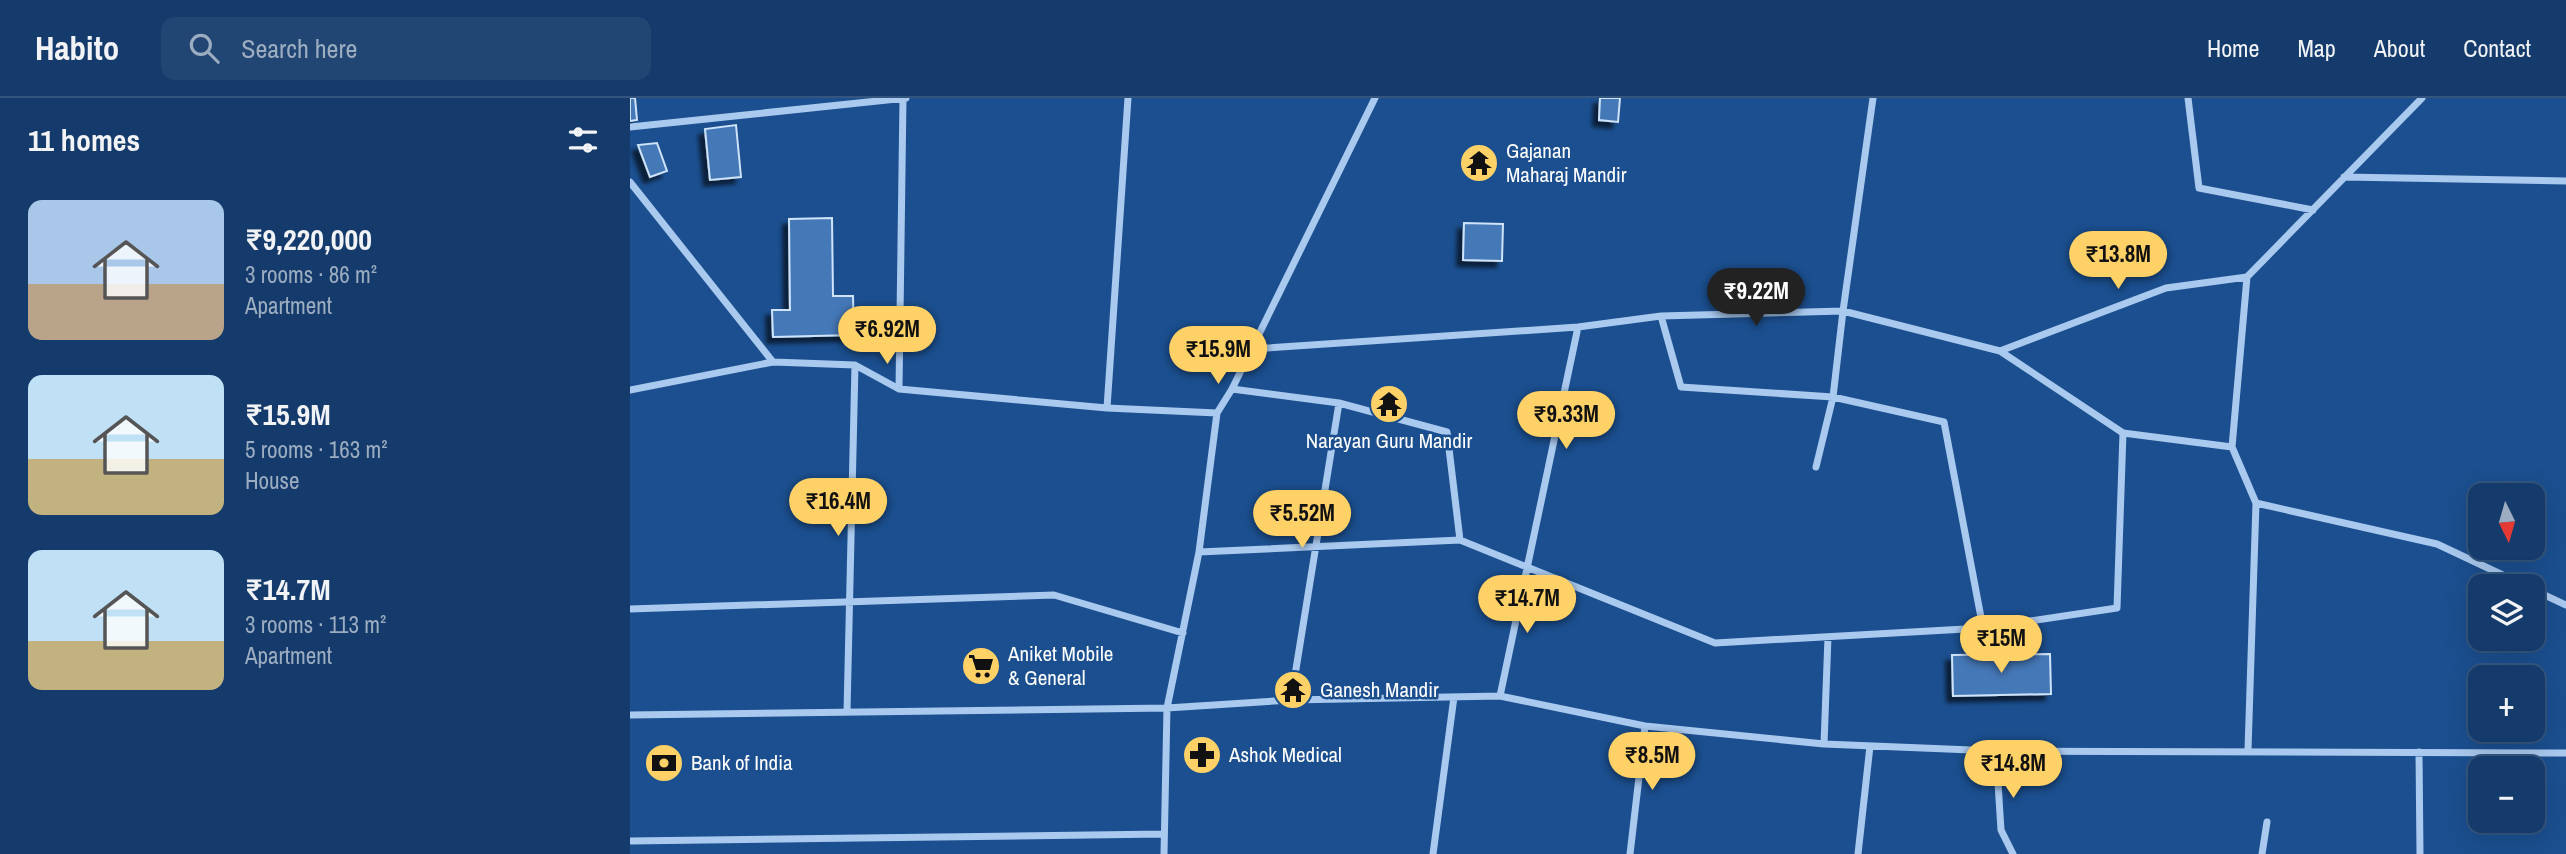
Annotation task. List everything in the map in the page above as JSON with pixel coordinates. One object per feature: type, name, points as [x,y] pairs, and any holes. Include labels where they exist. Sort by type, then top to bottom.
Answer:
[{"type":"street","points":[[630,127],[905,98],[899,388]]},
{"type":"street","points":[[1107,408],[1128,98]]},
{"type":"street","points":[[1164,854],[1167,708],[1199,552],[1217,413],[1232,389],[1375,98]]},
{"type":"street","points":[[1816,467],[1833,397],[1873,98]]},
{"type":"street","points":[[2188,98],[2199,188],[2313,210]]},
{"type":"street","points":[[2000,351],[2166,288],[2247,277],[2422,98]]},
{"type":"street","points":[[2344,177],[2566,181]]},
{"type":"street","points":[[630,182],[773,362]]},
{"type":"street","points":[[2247,277],[2232,447],[2256,503],[2248,750]]},
{"type":"street","points":[[1252,349],[1578,327],[1661,316],[1843,312],[2000,351],[2123,433],[2232,447]]},
{"type":"street","points":[[1661,316],[1681,387],[1833,397],[1944,422],[1983,628]]},
{"type":"street","points":[[1500,696],[1578,327]]},
{"type":"street","points":[[630,390],[773,362],[855,365],[899,388],[1107,408],[1217,413]]},
{"type":"street","points":[[847,712],[855,365]]},
{"type":"street","points":[[1232,389],[1339,403],[1447,432],[1460,540]]},
{"type":"street","points":[[1291,700],[1339,403]]},
{"type":"street","points":[[1199,552],[1460,540],[1715,643],[1983,628],[2117,608],[2123,433]]},
{"type":"street","points":[[2256,503],[2437,544],[2501,574]]},
{"type":"street","points":[[630,609],[1054,595],[1183,633]]},
{"type":"street","points":[[2545,595],[2566,605]]},
{"type":"street","points":[[1824,744],[1828,636]]},
{"type":"street","points":[[630,715],[1167,708],[1291,700],[1500,696],[1645,726],[1824,744],[1996,751],[2566,753]]},
{"type":"street","points":[[1433,854],[1454,697]]},
{"type":"street","points":[[1630,854],[1645,726]]},
{"type":"street","points":[[1858,854],[1870,746]]},
{"type":"street","points":[[1996,751],[2001,830],[2013,854]]},
{"type":"street","points":[[2419,752],[2420,854]]},
{"type":"street","points":[[2262,854],[2267,822]]},
{"type":"street","points":[[630,842],[1164,834]]},
{"type":"building","points":[[630,98],[635,98],[637,120],[630,121]]},
{"type":"building","points":[[1600,98],[1620,98],[1618,122],[1599,120]]},
{"type":"building","points":[[736,125],[741,177],[710,180],[705,129]]},
{"type":"building","points":[[657,143],[667,171],[650,177],[638,145]]},
{"type":"building","points":[[832,218],[833,296],[853,296],[854,335],[773,337],[772,310],[790,310],[789,219]]},
{"type":"building","points":[[1464,223],[1503,224],[1502,261],[1463,260]]},
{"type":"building","points":[[2050,654],[2051,694],[1953,696],[1952,655]]},
{"type":"place","name":"Gajanan Maharaj Mandir","points":[[1479,163]]},
{"type":"place","name":"Narayan Guru Mandir","points":[[1389,404]]},
{"type":"place","name":"Aniket Mobile & General","points":[[981,666]]},
{"type":"place","name":"Ganesh Mandir","points":[[1293,690]]},
{"type":"place","name":"Ashok Medical","points":[[1202,755]]},
{"type":"place","name":"Bank of India","points":[[664,763]]}]
